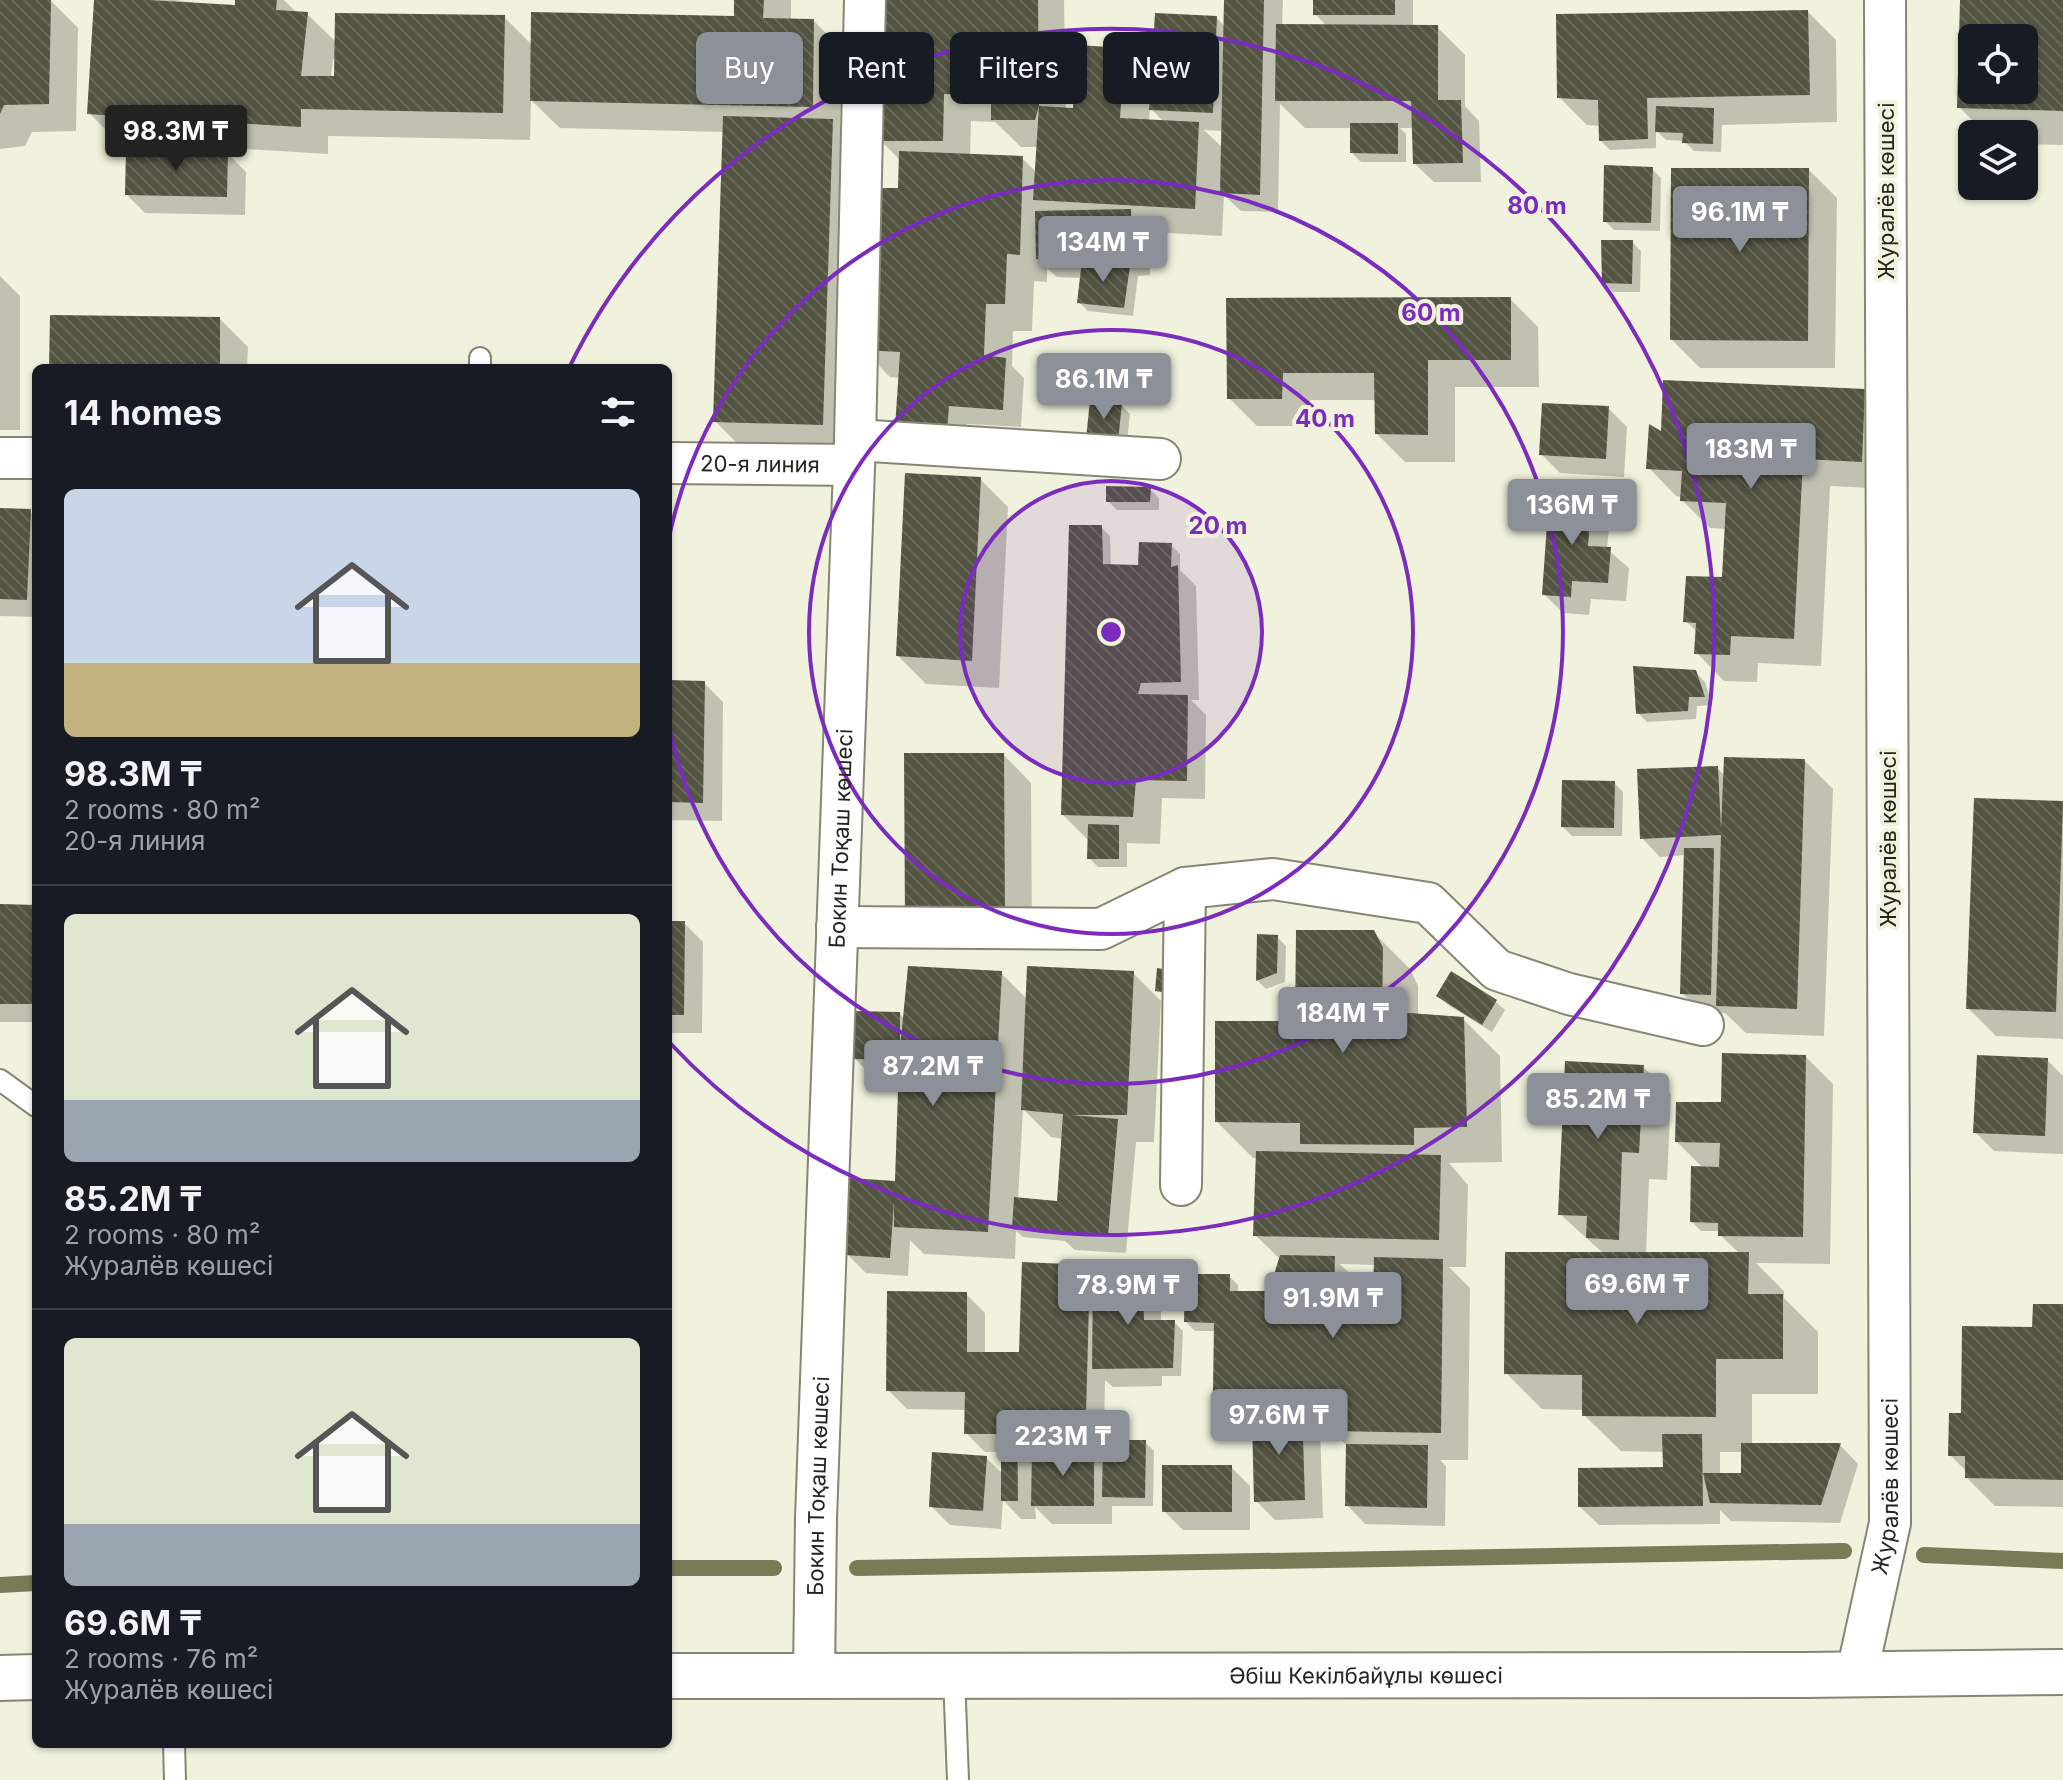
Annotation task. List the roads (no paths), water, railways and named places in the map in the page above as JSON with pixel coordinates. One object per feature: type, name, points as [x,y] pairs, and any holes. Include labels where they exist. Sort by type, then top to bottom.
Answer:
[{"type":"street","name":"Бокин Тоқаш көшесі","points":[[814,1676],[816,1518],[854,452],[865,0]]},
{"type":"street","name":"Журалёв көшесі","points":[[1857,1673],[1890,1523],[1885,0]]},
{"type":"street","name":"20-я линия","points":[[672,463],[854,452],[1160,459]]},
{"type":"street","points":[[0,458],[32,458]]},
{"type":"street","points":[[837,927],[1101,929],[1185,888],[1273,879],[1428,903],[1497,970],[1569,994],[1703,1025]]},
{"type":"street","points":[[1181,1185],[1185,888]]},
{"type":"street","name":"Әбіш Кекілбайұлы көшесі","points":[[672,1676],[2063,1672]]},
{"type":"street","points":[[0,1678],[32,1677]]},
{"type":"lane","points":[[0,1080],[32,1103]]},
{"type":"lane","points":[[954,1676],[958,1780]]},
{"type":"lane","points":[[174,1748],[175,1780]]},
{"type":"waterway","points":[[857,1568],[1844,1551]]},
{"type":"waterway","points":[[1924,1555],[2063,1561]]},
{"type":"waterway","points":[[672,1568],[774,1568]]},
{"type":"waterway","points":[[0,1585],[32,1583]]}]
